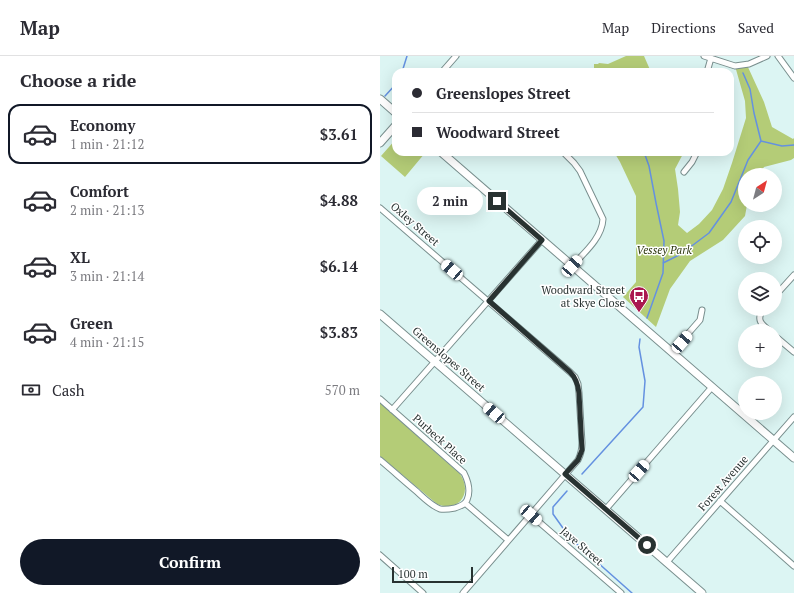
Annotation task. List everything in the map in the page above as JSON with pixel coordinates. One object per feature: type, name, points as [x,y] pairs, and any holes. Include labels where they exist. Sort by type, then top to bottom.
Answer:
[{"type":"street","points":[[446,68],[456,56]]},
{"type":"street","points":[[704,56],[735,66],[749,64],[768,56]]},
{"type":"street","points":[[778,56],[794,78]]},
{"type":"street","points":[[707,68],[711,58]]},
{"type":"street","points":[[380,99],[392,110]]},
{"type":"street","points":[[380,143],[392,130]]},
{"type":"street","points":[[446,156],[794,458]]},
{"type":"street","points":[[567,156],[580,171],[603,219],[603,226],[598,237],[572,266]]},
{"type":"street","points":[[684,172],[695,156]]},
{"type":"street","name":"Oxley Street","points":[[380,208],[570,372],[575,377],[578,384],[582,450],[578,460],[463,593]]},
{"type":"street","points":[[392,410],[542,240]]},
{"type":"street","points":[[782,288],[794,275]]},
{"type":"street","points":[[672,352],[700,320],[702,310]]},
{"type":"street","name":"Greenslopes Street","points":[[380,314],[702,593]]},
{"type":"street","points":[[782,342],[794,352]]},
{"type":"street","points":[[606,509],[712,387]]},
{"type":"street","name":"Purbeck Place","points":[[380,399],[464,473],[469,485],[468,497],[465,503]]},
{"type":"street","name":"Forest Avenue","points":[[667,562],[794,417]]},
{"type":"street","points":[[380,460],[434,506],[446,510],[460,507],[465,503],[508,540]]},
{"type":"street","points":[[720,501],[794,566]]},
{"type":"street","name":"Jaye Street","points":[[531,515],[621,593]]},
{"type":"street","points":[[380,555],[423,593]]},
{"type":"green space","points":[[626,56],[644,56],[649,68],[594,68],[594,64],[608,64]]},
{"type":"green space","name":"Vessey Park","points":[[747,65],[764,102],[772,127],[793,139],[794,138],[794,158],[763,168],[738,168],[738,212],[746,212],[745,216],[741,220],[738,220],[738,224],[723,240],[690,261],[670,289],[656,327],[623,297],[636,282],[636,196],[616,156],[682,156],[675,169],[680,212],[678,225],[687,233],[699,224],[712,210],[723,189],[746,118],[745,101],[735,66]]},
{"type":"green space","points":[[392,144],[392,156],[422,156],[405,177],[381,156]]},
{"type":"green space","points":[[380,403],[460,474],[464,481],[465,488],[462,500],[452,506],[437,504],[380,456]]},
{"type":"waterway","points":[[403,68],[407,56]]},
{"type":"waterway","points":[[663,263],[681,254],[709,233],[731,202],[748,160],[761,141],[750,89],[743,73]]},
{"type":"waterway","points":[[385,96],[392,88]]},
{"type":"waterway","points":[[761,141],[782,146],[794,145]]},
{"type":"waterway","points":[[645,156],[649,166],[664,241],[663,273],[647,318]]},
{"type":"waterway","points":[[582,474],[643,407],[645,381],[639,347],[640,339]]},
{"type":"waterway","points":[[567,491],[553,507],[553,514],[570,538],[632,593]]},
{"type":"place","name":"Woodward Street at Skye Close","points":[[639,313]]},
{"type":"route","points":[[497,201],[542,240],[489,301],[575,377],[578,384],[579,393],[582,450],[578,460],[565,474],[647,545]]}]
